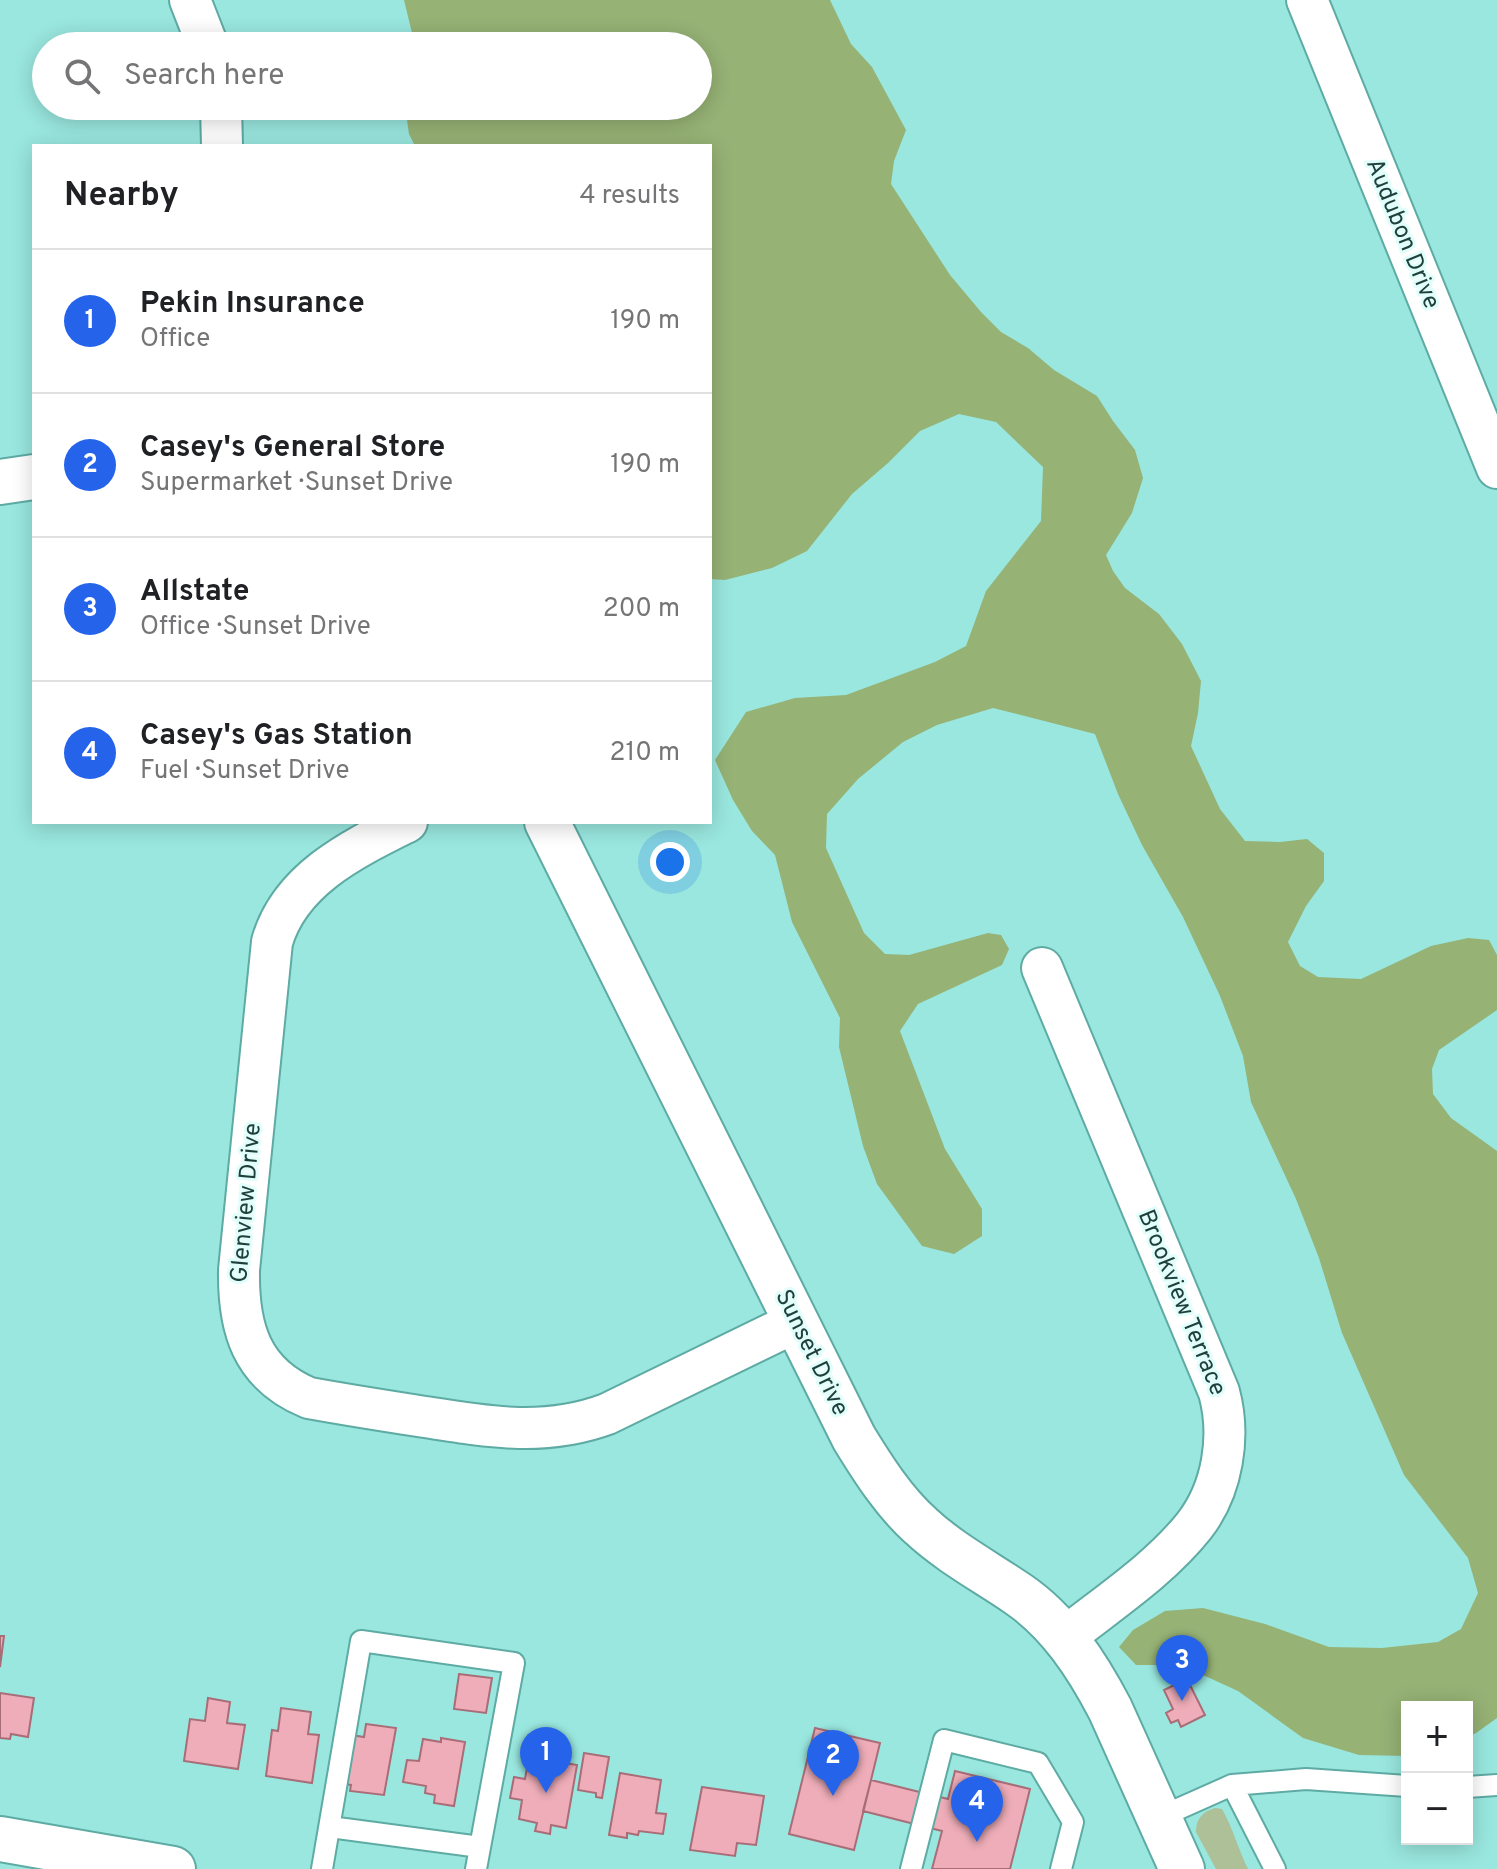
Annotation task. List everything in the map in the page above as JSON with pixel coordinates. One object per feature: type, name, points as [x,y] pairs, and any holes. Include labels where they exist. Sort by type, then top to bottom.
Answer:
[{"type":"street","points":[[190,0],[203,32]]},
{"type":"street","name":"Audubon Drive","points":[[1307,0],[1489,427],[1497,468]]},
{"type":"street","points":[[221,120],[222,144]]},
{"type":"street","points":[[0,482],[32,477]]},
{"type":"street","name":"Glenview Drive","points":[[403,824],[340,857],[301,890],[277,924],[272,942],[239,1270],[242,1322],[259,1361],[280,1382],[309,1398],[483,1426],[515,1429],[564,1426],[607,1414],[796,1322]]},
{"type":"street","name":"Sunset Drive","points":[[548,824],[854,1438],[911,1517],[1039,1611],[1084,1664],[1097,1685],[1183,1866]]},
{"type":"street","name":"Brookview Terrace","points":[[1042,968],[1219,1392],[1226,1425],[1225,1447],[1214,1489],[1195,1524],[1165,1557],[1064,1638]]},
{"type":"street","points":[[0,1839],[42,1858],[173,1869]]},
{"type":"lane","points":[[322,1869],[361,1641],[514,1663],[476,1869]]},
{"type":"lane","points":[[911,1869],[944,1740],[1038,1763],[1073,1822],[1061,1869]]},
{"type":"lane","points":[[1158,1818],[1232,1785],[1306,1779],[1401,1786]]},
{"type":"lane","points":[[1232,1785],[1275,1869]]},
{"type":"lane","points":[[1473,1787],[1497,1785]]},
{"type":"lane","points":[[330,1827],[480,1847]]},
{"type":"green space","points":[[404,0],[830,0],[851,44],[872,67],[906,130],[894,161],[891,184],[950,275],[1001,332],[1097,396],[1135,450],[1143,478],[1132,513],[1106,555],[1125,588],[1159,614],[1182,644],[1201,681],[1191,746],[1220,809],[1245,841],[1307,839],[1324,853],[1324,881],[1306,906],[1288,942],[1300,966],[1318,977],[1361,979],[1431,946],[1468,938],[1489,940],[1497,955],[1497,1010],[1439,1050],[1432,1069],[1433,1094],[1451,1118],[1497,1151],[1497,1718],[1476,1733],[1473,1734],[1473,1701],[1401,1701],[1401,1756],[1359,1755],[1303,1738],[1238,1691],[1181,1665],[1136,1665],[1119,1647],[1133,1630],[1165,1611],[1203,1608],[1265,1624],[1329,1647],[1382,1648],[1438,1642],[1461,1629],[1478,1593],[1468,1558],[1404,1475],[1342,1333],[1319,1258],[1296,1199],[1251,1102],[1243,1056],[1220,996],[1183,917],[1142,845],[1095,734],[993,708],[937,725],[903,742],[858,779],[827,814],[826,848],[864,933],[885,954],[909,955],[988,933],[1001,935],[1009,949],[1002,965],[918,1004],[900,1031],[945,1149],[982,1209],[982,1236],[954,1254],[922,1246],[877,1184],[863,1146],[839,1047],[840,1018],[792,922],[775,855],[752,831],[733,800],[715,760],[746,712],[795,698],[846,695],[935,662],[966,646],[986,591],[1041,521],[1043,467],[996,422],[959,414],[920,431],[852,494],[807,551],[772,568],[725,580],[712,579],[712,144],[414,144],[409,134],[407,120],[712,120],[712,32],[412,32]]},
{"type":"green space","points":[[1215,1808],[1222,1809],[1248,1869],[1216,1869],[1196,1832],[1201,1817]]},
{"type":"building","points":[[0,1636],[4,1636],[0,1667]]},
{"type":"building","points":[[459,1674],[492,1678],[486,1713],[454,1709]]},
{"type":"building","points":[[1187,1679],[1205,1715],[1181,1727],[1178,1720],[1171,1723],[1166,1713],[1173,1709],[1164,1690]]},
{"type":"building","points":[[0,1693],[34,1698],[28,1737],[11,1734],[10,1739],[0,1738]]},
{"type":"building","points":[[208,1698],[230,1702],[227,1723],[245,1725],[238,1769],[184,1761],[190,1719],[205,1721]]},
{"type":"building","points":[[281,1708],[311,1712],[308,1734],[319,1735],[312,1783],[266,1776],[272,1730],[278,1731]]},
{"type":"building","points":[[366,1724],[396,1728],[384,1795],[350,1791],[351,1785],[342,1784],[351,1735],[364,1737]]},
{"type":"building","points":[[815,1728],[880,1743],[854,1850],[789,1834]]},
{"type":"building","points":[[441,1738],[465,1742],[454,1806],[434,1803],[435,1795],[425,1793],[426,1786],[403,1782],[407,1760],[419,1761],[423,1739],[441,1742]]},
{"type":"building","points":[[584,1753],[609,1757],[602,1798],[596,1797],[596,1793],[578,1790]]},
{"type":"building","points":[[529,1757],[577,1765],[566,1828],[551,1825],[550,1834],[535,1831],[537,1823],[519,1819],[522,1800],[510,1798],[514,1777],[525,1779]]},
{"type":"building","points":[[955,1771],[1030,1789],[1010,1869],[932,1869],[942,1831],[863,1811],[871,1780],[948,1799]]},
{"type":"building","points":[[620,1773],[661,1780],[656,1813],[666,1814],[663,1834],[639,1831],[638,1835],[627,1833],[627,1838],[609,1835]]},
{"type":"building","points":[[702,1787],[764,1796],[756,1845],[737,1843],[735,1856],[690,1850]]},
{"type":"place","name":"Allstate","points":[[1182,1701]]},
{"type":"place","name":"Pekin Insurance","points":[[546,1793]]},
{"type":"place","name":"Casey's General Store","points":[[833,1796]]},
{"type":"place","name":"Casey's Gas Station","points":[[977,1842]]}]
